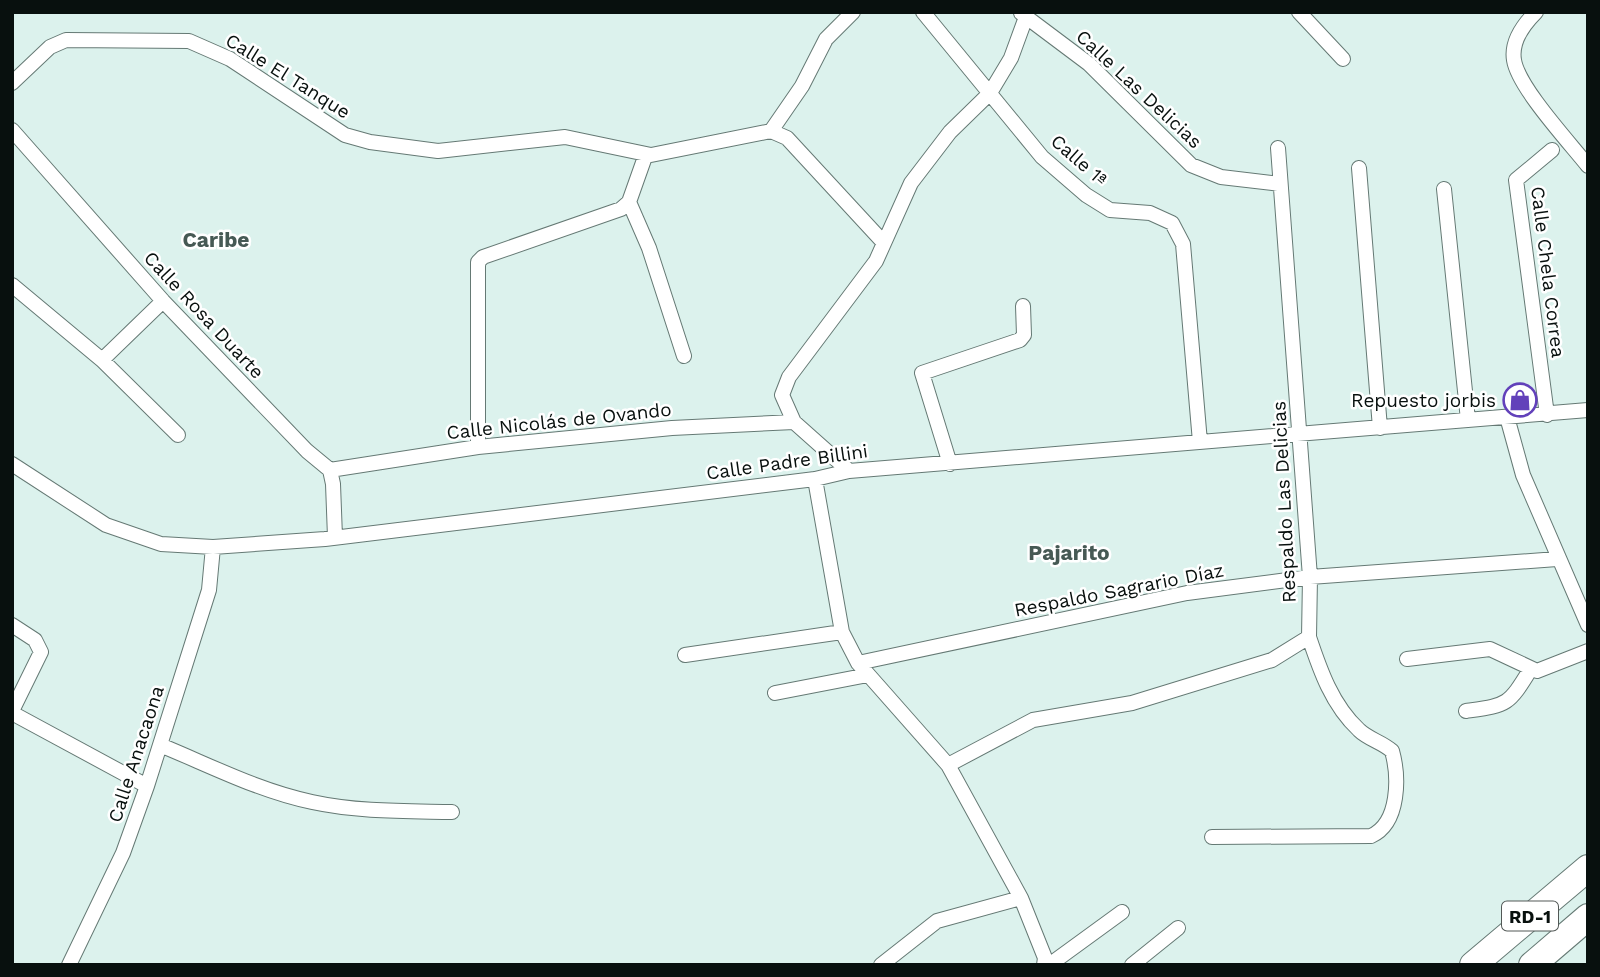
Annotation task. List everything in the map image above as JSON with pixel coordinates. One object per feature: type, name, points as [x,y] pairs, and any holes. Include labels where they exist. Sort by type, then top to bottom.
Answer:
[{"type":"highway","name":"RD-1","points":[[1473,965],[1588,868]]},
{"type":"highway","name":"RD-1","points":[[1532,965],[1588,917]]},
{"type":"street","points":[[853,12],[826,39],[802,86],[771,131],[787,138],[884,243]]},
{"type":"street","name":"Calle 1ª","points":[[923,12],[1042,157],[1086,195],[1110,210],[1150,213],[1172,223],[1183,244],[1200,442]]},
{"type":"street","points":[[1299,12],[1343,59]]},
{"type":"street","points":[[1536,12],[1522,26],[1513,58],[1520,79],[1588,166]]},
{"type":"street","points":[[849,471],[794,422],[782,395],[789,377],[876,261],[911,183],[950,132],[990,93],[1011,58],[1023,15]]},
{"type":"street","name":"Calle Las Delicias","points":[[1023,15],[1089,64],[1191,165],[1221,177],[1280,184]]},
{"type":"street","name":"Calle El Tanque","points":[[12,83],[50,47],[65,40],[189,41],[230,59],[345,135],[370,142],[438,151],[565,137],[646,154],[771,131]]},
{"type":"street","name":"Calle Rosa Duarte","points":[[12,130],[163,301],[330,470]]},
{"type":"street","name":"Respaldo Las Delicias","points":[[1278,148],[1311,577],[1309,637]]},
{"type":"street","name":"Calle Chela Correa","points":[[1547,415],[1516,180],[1552,150]]},
{"type":"street","points":[[478,447],[478,262],[483,257],[607,215],[629,202],[646,154]]},
{"type":"street","points":[[1359,168],[1380,428]]},
{"type":"street","points":[[1444,189],[1468,420]]},
{"type":"street","points":[[629,202],[649,248],[684,356]]},
{"type":"street","points":[[12,285],[102,360],[178,435]]},
{"type":"street","points":[[102,360],[163,301]]},
{"type":"street","points":[[950,464],[922,373],[1020,340],[1024,335],[1023,306]]},
{"type":"street","name":"Calle Padre Billini","points":[[12,464],[106,525],[161,544],[213,547],[335,537],[814,479],[849,471],[1588,410]]},
{"type":"street","points":[[1507,417],[1523,475],[1557,559],[1588,625]]},
{"type":"street","name":"Calle Nicolás de Ovando","points":[[330,470],[478,447],[672,428],[794,422]]},
{"type":"street","points":[[330,470],[334,484],[335,537]]},
{"type":"street","points":[[814,479],[842,632],[863,669],[948,765],[1021,898],[1049,963],[1122,912]]},
{"type":"street","name":"Calle Anacaona","points":[[69,965],[122,853],[147,786],[209,590],[213,547]]},
{"type":"street","name":"Respaldo Sagrario Díaz","points":[[775,693],[863,669],[1187,593],[1311,577],[1557,559]]},
{"type":"street","points":[[12,625],[35,640],[41,652],[12,712],[147,786]]},
{"type":"street","points":[[685,655],[842,632]]},
{"type":"street","points":[[948,765],[1033,720],[1132,703],[1272,660],[1309,637],[1324,681],[1346,714],[1359,730],[1392,751],[1396,787],[1393,807],[1384,826],[1371,836],[1212,837]]},
{"type":"street","points":[[1407,659],[1490,649],[1537,671],[1588,651]]},
{"type":"street","points":[[1466,711],[1499,706],[1511,700],[1530,670]]},
{"type":"street","points":[[160,745],[256,785],[310,802],[355,810],[452,812]]},
{"type":"street","points":[[888,963],[937,921],[1021,898]]},
{"type":"street","points":[[1132,965],[1178,928]]},
{"type":"place","name":"Repuesto jorbis","points":[[1520,400]]},
{"type":"district","name":"Caribe","points":[[216,239]]},
{"type":"district","name":"Pajarito","points":[[1069,552]]}]
